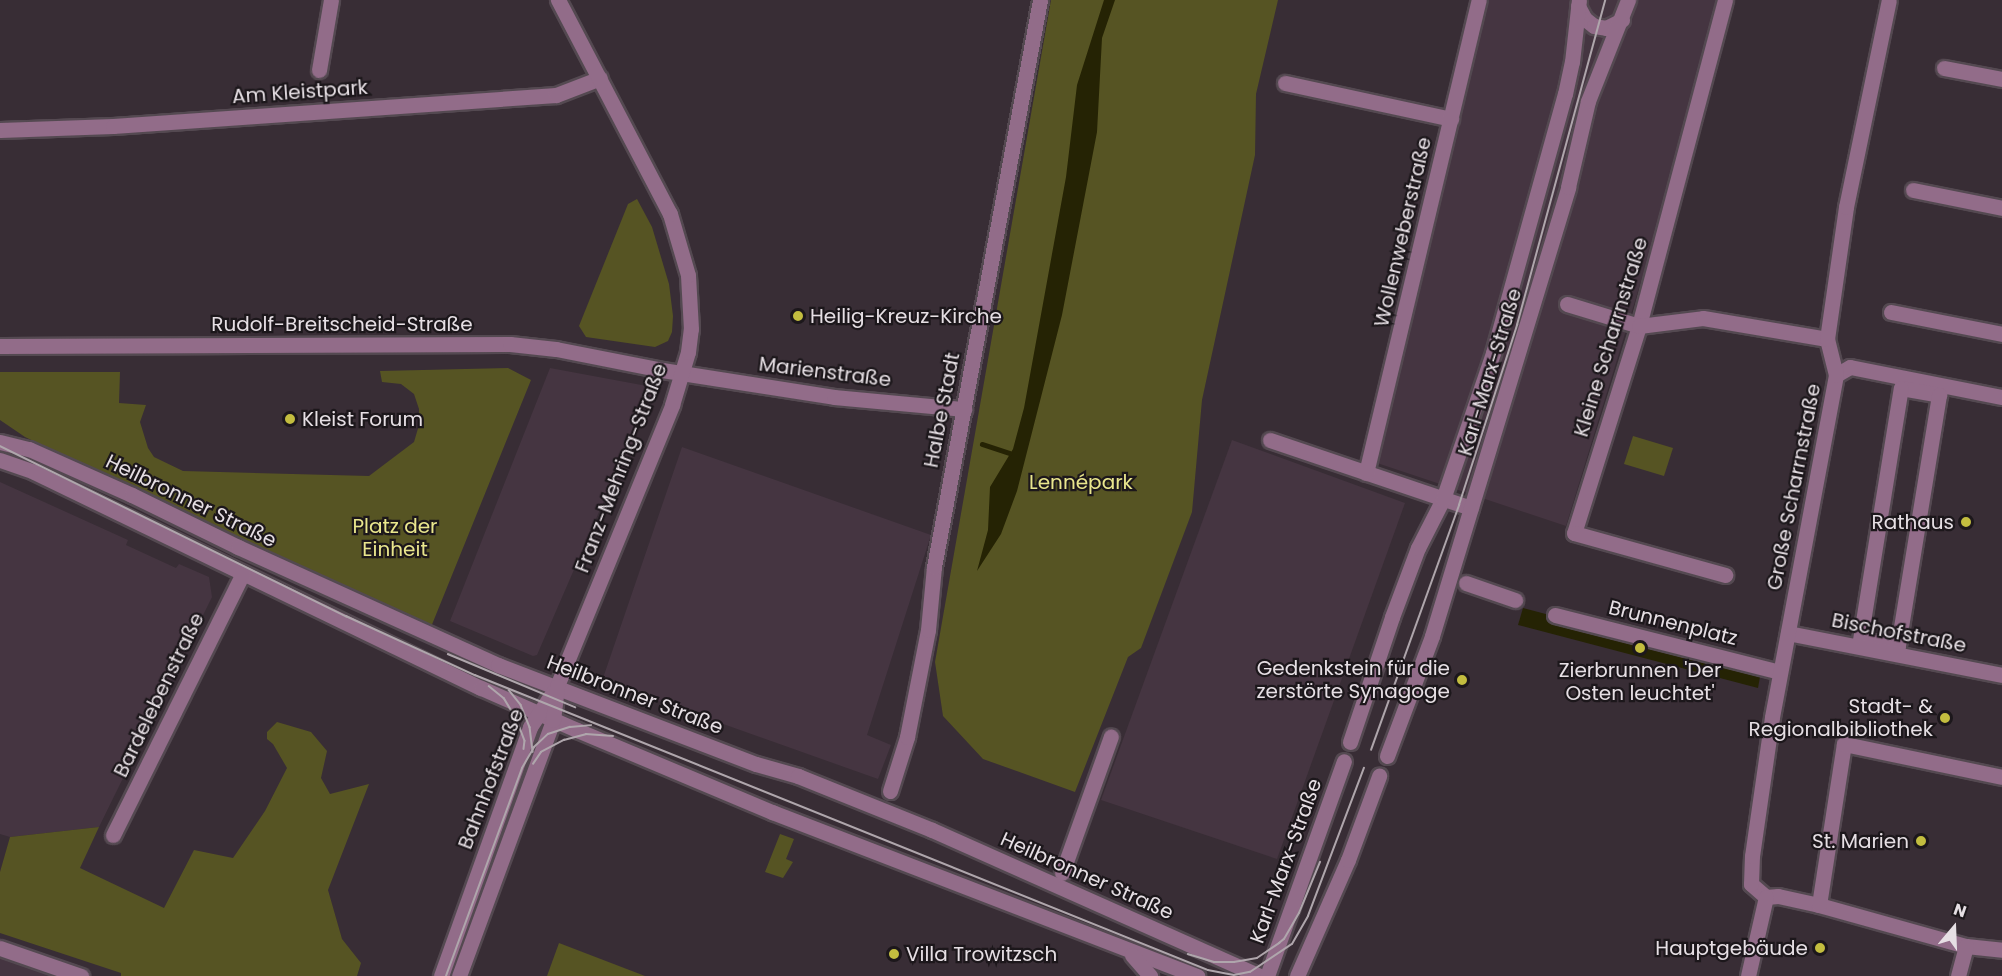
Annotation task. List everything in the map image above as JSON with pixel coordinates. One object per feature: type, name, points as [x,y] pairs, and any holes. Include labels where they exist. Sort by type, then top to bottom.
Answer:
[{"type":"street","points":[[319,70],[331,0]]},
{"type":"street","name":"Franz-Mehring-Straße","points":[[557,686],[672,405],[688,352],[691,321],[688,274],[680,239],[649,171],[558,0]]},
{"type":"street","name":"Halbe Stadt","points":[[890,791],[908,737],[928,630],[934,567],[1040,0]]},
{"type":"street","name":"Wollenweberstraße","points":[[1366,473],[1479,0]]},
{"type":"street","name":"Karl-Marx-Straße","points":[[1387,756],[1432,636],[1568,187],[1588,101],[1628,0]]},
{"type":"street","name":"Kleine Scharrnstraße","points":[[1725,0],[1639,326],[1574,533],[1725,575]]},
{"type":"street","name":"Große Scharrnstraße","points":[[1766,897],[1751,884],[1752,856],[1780,672],[1836,375],[1827,339],[1846,207],[1889,0]]},
{"type":"street","points":[[1579,3],[1585,19],[1594,26],[1606,28],[1622,20]]},
{"type":"street","name":"Karl-Marx-Straße","points":[[1350,742],[1418,548],[1443,500],[1493,353],[1565,94],[1572,62],[1579,3]]},
{"type":"street","points":[[1944,68],[2002,79]]},
{"type":"street","name":"Am Kleistpark","points":[[0,130],[113,126],[556,95],[600,78]]},
{"type":"street","points":[[1285,82],[1451,119]]},
{"type":"street","points":[[1913,190],[2002,208]]},
{"type":"street","points":[[1567,304],[1639,326],[1703,318],[1827,339]]},
{"type":"street","points":[[1891,312],[2002,334]]},
{"type":"street","name":"Rudolf-Breitscheid-Straße","points":[[0,346],[510,344],[556,349],[682,373]]},
{"type":"street","points":[[1836,375],[1850,368],[2002,398]]},
{"type":"street","name":"Marienstraße","points":[[682,373],[834,397],[964,409]]},
{"type":"street","points":[[1901,388],[1939,394],[1898,646],[1860,640],[1901,388]]},
{"type":"street","points":[[0,433],[29,449]]},
{"type":"street","points":[[1270,440],[1471,508]]},
{"type":"street","name":"Heilbronner Straße","points":[[0,442],[29,449],[440,641],[756,764],[798,776],[932,830],[1260,976]]},
{"type":"street","points":[[0,460],[34,472],[553,720],[772,812],[1197,976]]},
{"type":"street","name":"Bardelebenstraße","points":[[113,835],[243,573]]},
{"type":"street","points":[[1466,583],[1515,600]]},
{"type":"street","name":"Brunnenplatz","points":[[1555,615],[1780,672]]},
{"type":"street","name":"Bischofstraße","points":[[1788,633],[2002,675]]},
{"type":"street","name":"Bahnhofstraße","points":[[441,976],[537,713],[557,686]]},
{"type":"street","name":"Bahnhofstraße","points":[[459,976],[553,720],[557,686]]},
{"type":"street","name":"Heilbronner Straße","points":[[1062,873],[1111,736]]},
{"type":"street","points":[[1819,905],[1844,744],[2002,777]]},
{"type":"street","name":"Karl-Marx-Straße","points":[[1268,976],[1344,761]]},
{"type":"street","points":[[1298,976],[1348,860],[1379,776]]},
{"type":"street","points":[[1748,976],[1766,897],[1778,896],[1819,905],[1966,946],[2002,950]]},
{"type":"street","points":[[1958,976],[1966,946]]},
{"type":"street","points":[[0,948],[81,976]]},
{"type":"street","points":[[1128,951],[1150,976]]},
{"type":"shaded area","points":[[1104,0],[1115,0],[1102,38],[1097,132],[1062,315],[1017,491],[1001,534],[977,571],[988,530],[990,487],[1013,449],[1024,408],[1066,177],[1077,85]]},
{"type":"shaded area","points":[[1489,0],[1716,0],[1666,200],[1566,526],[1374,462]]},
{"type":"shaded area","points":[[550,368],[647,386],[652,393],[611,499],[605,498],[537,655],[533,656],[450,621]]},
{"type":"shaded area","points":[[1232,440],[1405,503],[1277,859],[1101,800]]},
{"type":"shaded area","points":[[682,447],[931,535],[867,735],[891,745],[878,779],[602,681]]},
{"type":"shaded area","points":[[0,482],[128,540],[126,545],[176,568],[179,564],[209,577],[212,597],[99,827],[10,837],[0,834]]},
{"type":"shaded area","name":"Zierbrunnen 'Der Osten leuchtet'","points":[[1523,608],[1761,671],[1758,688],[1518,625]]},
{"type":"shaded area","points":[[0,955],[66,976],[0,976]]},
{"type":"green space","name":"Lennépark","points":[[1051,0],[1278,0],[1256,94],[1255,155],[1202,400],[1192,512],[1141,648],[1128,657],[1075,792],[983,759],[943,716],[935,662]]},
{"type":"green space","points":[[637,199],[652,227],[669,284],[673,316],[672,332],[668,341],[655,347],[586,337],[579,326],[628,204]]},
{"type":"green space","name":"Platz der Einheit","points":[[508,368],[531,380],[431,627],[274,557],[25,437],[0,420],[0,372],[120,372],[119,403],[146,405],[140,422],[148,448],[154,457],[183,471],[369,476],[414,442],[419,425],[419,409],[414,394],[401,384],[382,382],[380,371]]},
{"type":"green space","points":[[1633,436],[1673,448],[1664,476],[1624,464]]},
{"type":"green space","points":[[277,722],[311,732],[327,751],[321,778],[330,794],[369,784],[328,890],[342,939],[361,963],[357,976],[121,976],[121,973],[0,933],[0,872],[10,837],[99,827],[80,868],[164,908],[194,850],[233,858],[265,811],[287,768],[273,744],[267,739],[267,732]]},
{"type":"green space","points":[[780,834],[794,839],[786,859],[793,862],[783,878],[765,872]]},
{"type":"green space","points":[[559,943],[645,976],[547,976]]},
{"type":"waterway","points":[[982,444],[1010,453]]},
{"type":"tram line","points":[[1371,750],[1459,505],[1517,325],[1605,0]]},
{"type":"tram line","points":[[0,446],[346,616],[475,675],[1208,970],[1234,975],[1250,972],[1292,944],[1308,916],[1364,768]]},
{"type":"tram line","points":[[448,654],[575,707]]},
{"type":"tram line","points":[[489,686],[504,698],[517,720],[525,741],[524,749]]},
{"type":"tram line","points":[[509,690],[521,705],[530,727],[533,752]]},
{"type":"tram line","points":[[446,976],[522,768],[534,747],[548,734],[570,727],[591,725]]},
{"type":"tram line","points":[[533,764],[541,752],[564,740],[586,734],[613,736]]},
{"type":"tram line","points":[[1188,954],[1214,962],[1234,962],[1257,958],[1279,943],[1284,939],[1299,913],[1320,862]]},
{"type":"place","name":"Heilig-Kreuz-Kirche","points":[[798,316]]},
{"type":"place","name":"Kleist Forum","points":[[290,419]]},
{"type":"place","name":"Rathaus","points":[[1966,522]]},
{"type":"place","name":"Zierbrunnen 'Der Osten leuchtet'","points":[[1640,648]]},
{"type":"place","name":"Gedenkstein für die zerstörte Synagoge","points":[[1462,680]]},
{"type":"place","name":"Stadt- & Regionalbibliothek","points":[[1945,718]]},
{"type":"place","name":"St. Marien","points":[[1921,841]]},
{"type":"place","name":"Hauptgebäude","points":[[1820,948]]},
{"type":"place","name":"Villa Trowitzsch","points":[[894,954]]}]
